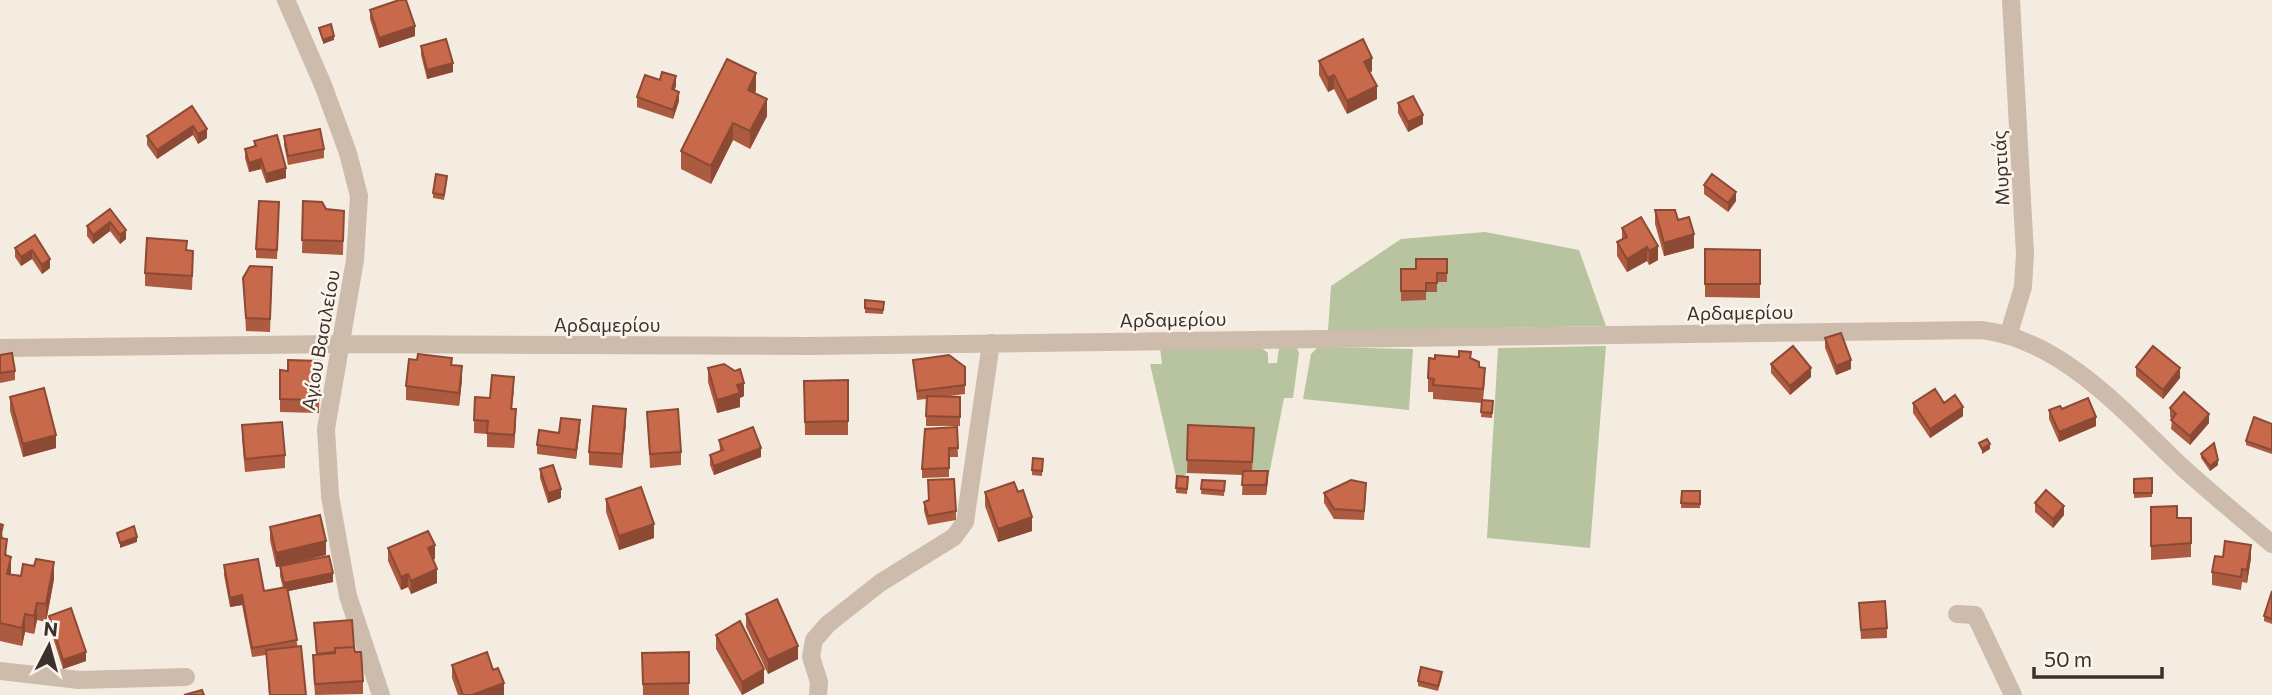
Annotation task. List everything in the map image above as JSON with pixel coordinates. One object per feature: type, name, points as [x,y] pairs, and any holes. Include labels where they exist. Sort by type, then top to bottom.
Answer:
[{"type":"street","name":"Αγίου Βασιλείου","points":[[286,0],[348,153],[359,196],[355,260],[326,429],[330,496],[348,596],[381,695]]},
{"type":"street","name":"Μυρτιάς","points":[[2009,333],[2023,287],[2025,254],[2011,0]]},
{"type":"street","name":"Αρδαμερίου","points":[[0,348],[340,344],[808,346],[1955,331],[2009,333],[2060,361],[2115,402],[2185,469],[2272,544]]},
{"type":"street","points":[[818,695],[819,682],[811,657],[814,640],[828,624],[880,583],[954,537],[965,522],[991,343]]},
{"type":"street","points":[[1957,614],[1975,615],[2013,695]]},
{"type":"street","points":[[0,671],[79,680],[186,677]]},
{"type":"green space","points":[[1485,232],[1579,250],[1606,326],[1328,331],[1331,286],[1401,239]]},
{"type":"green space","points":[[1296,346],[1299,353],[1293,398],[1284,398],[1268,480],[1252,476],[1188,439],[1187,473],[1177,481],[1150,364],[1162,364],[1160,348],[1260,347],[1268,353],[1268,363],[1277,363],[1279,348]]},
{"type":"green space","points":[[1606,346],[1590,548],[1487,538],[1498,348]]},
{"type":"green space","points":[[1318,347],[1413,349],[1409,410],[1303,399],[1311,354]]},
{"type":"building","points":[[406,0],[415,26],[379,38],[370,10]]},
{"type":"building","points":[[331,24],[334,36],[323,40],[319,28]]},
{"type":"building","points":[[446,39],[453,63],[427,70],[421,46]]},
{"type":"building","points":[[1363,39],[1372,58],[1364,62],[1377,86],[1347,101],[1334,75],[1328,78],[1319,61]]},
{"type":"building","points":[[727,59],[756,73],[748,90],[767,99],[750,131],[733,123],[711,166],[681,151]]},
{"type":"building","points":[[662,72],[676,76],[672,89],[679,92],[673,110],[637,97],[645,75],[660,80]]},
{"type":"building","points":[[1413,96],[1423,115],[1408,122],[1398,103]]},
{"type":"building","points":[[192,106],[207,129],[198,134],[193,126],[157,150],[147,136]]},
{"type":"building","points":[[320,129],[324,149],[288,156],[284,136]]},
{"type":"building","points":[[277,135],[286,168],[266,174],[261,159],[249,163],[245,149],[256,146],[254,141]]},
{"type":"building","points":[[436,174],[447,176],[444,195],[433,193]]},
{"type":"building","points":[[1712,174],[1736,192],[1728,203],[1704,185]]},
{"type":"building","points":[[259,201],[279,202],[277,250],[256,249]]},
{"type":"building","points":[[303,201],[322,202],[326,209],[344,211],[343,241],[302,240]]},
{"type":"building","points":[[110,209],[126,230],[120,235],[110,222],[93,235],[87,226]]},
{"type":"building","points":[[1655,210],[1675,210],[1678,220],[1689,217],[1694,234],[1664,243]]},
{"type":"building","points":[[1641,217],[1658,246],[1649,251],[1647,247],[1627,259],[1617,242],[1627,237],[1622,228]]},
{"type":"building","points":[[35,235],[50,259],[42,265],[32,250],[21,257],[15,248]]},
{"type":"building","points":[[147,238],[187,241],[186,250],[193,251],[192,276],[145,273]]},
{"type":"building","points":[[1705,249],[1760,250],[1760,284],[1705,284]]},
{"type":"building","points":[[1416,259],[1447,259],[1447,273],[1437,273],[1437,283],[1426,283],[1426,291],[1401,291],[1401,269],[1416,269]]},
{"type":"building","points":[[250,266],[272,267],[270,319],[246,318],[243,278]]},
{"type":"building","points":[[865,300],[884,302],[883,310],[865,308]]},
{"type":"building","points":[[1841,333],[1851,360],[1836,366],[1825,338]]},
{"type":"building","points":[[1793,346],[1811,368],[1790,386],[1771,364]]},
{"type":"building","points":[[2153,346],[2180,368],[2163,390],[2136,367]]},
{"type":"building","points":[[1459,351],[1471,352],[1470,358],[1479,362],[1479,367],[1485,368],[1483,389],[1433,385],[1434,379],[1428,378],[1429,358],[1435,359],[1435,355],[1459,357]]},
{"type":"building","points":[[12,353],[15,371],[0,373],[0,355]]},
{"type":"building","points":[[418,354],[452,358],[451,365],[462,366],[459,393],[406,386],[409,359],[417,360]]},
{"type":"building","points":[[949,355],[965,367],[965,385],[917,391],[913,360]]},
{"type":"building","points":[[288,360],[320,361],[319,400],[280,399],[280,370],[288,371]]},
{"type":"building","points":[[724,364],[735,371],[740,369],[744,383],[737,385],[740,393],[717,400],[708,368]]},
{"type":"building","points":[[492,375],[514,377],[511,409],[516,409],[514,435],[487,433],[488,421],[474,420],[475,397],[490,398]]},
{"type":"building","points":[[848,380],[848,421],[805,422],[804,381]]},
{"type":"building","points":[[44,388],[56,435],[23,444],[10,397]]},
{"type":"building","points":[[1935,389],[1944,403],[1955,395],[1963,407],[1930,429],[1913,403]]},
{"type":"building","points":[[2184,392],[2209,414],[2190,436],[2171,420],[2176,414],[2170,408]]},
{"type":"building","points":[[927,396],[960,397],[960,417],[926,416]]},
{"type":"building","points":[[2088,398],[2096,417],[2059,432],[2049,410],[2060,406],[2062,409]]},
{"type":"building","points":[[1482,400],[1493,401],[1492,413],[1481,412]]},
{"type":"building","points":[[593,406],[626,409],[622,454],[589,452]]},
{"type":"building","points":[[678,409],[681,452],[650,454],[647,412]]},
{"type":"building","points":[[2254,417],[2272,424],[2272,450],[2246,441]]},
{"type":"building","points":[[561,418],[580,420],[576,450],[537,445],[539,430],[559,433]]},
{"type":"building","points":[[282,422],[285,455],[245,459],[242,425]]},
{"type":"building","points":[[1188,425],[1254,428],[1252,462],[1187,460]]},
{"type":"building","points":[[753,427],[761,448],[714,466],[710,455],[723,450],[719,440]]},
{"type":"building","points":[[957,427],[958,448],[949,448],[949,468],[922,469],[925,429]]},
{"type":"building","points":[[1987,439],[1990,444],[1982,449],[1979,443]]},
{"type":"building","points":[[2214,443],[2218,460],[2210,466],[2201,454]]},
{"type":"building","points":[[1033,458],[1043,459],[1042,471],[1032,470]]},
{"type":"building","points":[[553,465],[561,489],[548,493],[540,469]]},
{"type":"building","points":[[1243,471],[1268,471],[1266,485],[1242,485]]},
{"type":"building","points":[[1177,476],[1188,477],[1187,489],[1176,488]]},
{"type":"building","points":[[2152,478],[2152,493],[2134,493],[2134,479]]},
{"type":"building","points":[[954,479],[956,511],[928,516],[924,502],[929,500],[928,480]]},
{"type":"building","points":[[1202,480],[1225,481],[1224,491],[1201,489]]},
{"type":"building","points":[[1351,480],[1366,483],[1364,511],[1334,509],[1324,493]]},
{"type":"building","points":[[1014,482],[1018,492],[1023,490],[1032,517],[998,529],[985,492]]},
{"type":"building","points":[[641,487],[654,524],[619,536],[606,499]]},
{"type":"building","points":[[2046,490],[2064,506],[2053,519],[2035,503]]},
{"type":"building","points":[[1682,491],[1700,491],[1700,504],[1681,503]]},
{"type":"building","points":[[2177,506],[2177,518],[2191,518],[2191,543],[2151,546],[2151,507]]},
{"type":"building","points":[[320,515],[326,541],[276,553],[270,527]]},
{"type":"building","points":[[134,526],[137,537],[120,543],[117,533]]},
{"type":"building","points":[[428,531],[435,545],[428,548],[437,569],[411,581],[408,574],[401,577],[388,548]]},
{"type":"building","points":[[0,538],[7,539],[5,555],[11,557],[7,574],[21,576],[23,564],[34,566],[36,559],[54,562],[46,604],[37,603],[34,616],[25,614],[22,628],[0,623]]},
{"type":"building","points":[[2225,541],[2251,545],[2247,570],[2242,569],[2241,577],[2212,572],[2215,556],[2223,557]]},
{"type":"building","points":[[329,556],[333,573],[284,583],[280,566]]},
{"type":"building","points":[[258,559],[264,591],[287,587],[297,640],[252,648],[242,595],[230,598],[224,565]]},
{"type":"building","points":[[2272,591],[2272,619],[2264,616]]},
{"type":"building","points":[[777,599],[798,646],[768,660],[746,614]]},
{"type":"building","points":[[1885,601],[1887,628],[1861,630],[1859,603]]},
{"type":"building","points":[[71,608],[86,652],[63,660],[49,616]]},
{"type":"building","points":[[352,620],[354,647],[335,648],[335,652],[317,654],[314,623]]},
{"type":"building","points":[[740,621],[764,669],[742,682],[716,635]]},
{"type":"building","points":[[301,646],[306,695],[270,695],[266,650]]},
{"type":"building","points":[[354,647],[355,652],[361,652],[363,681],[315,684],[313,655],[335,653],[335,648]]},
{"type":"building","points":[[487,652],[493,670],[498,668],[504,683],[472,695],[463,695],[452,665]]},
{"type":"building","points":[[689,652],[689,683],[643,684],[642,653]]},
{"type":"building","points":[[1421,667],[1442,672],[1438,686],[1418,681]]},
{"type":"building","points":[[202,690],[204,695],[184,695]]}]
